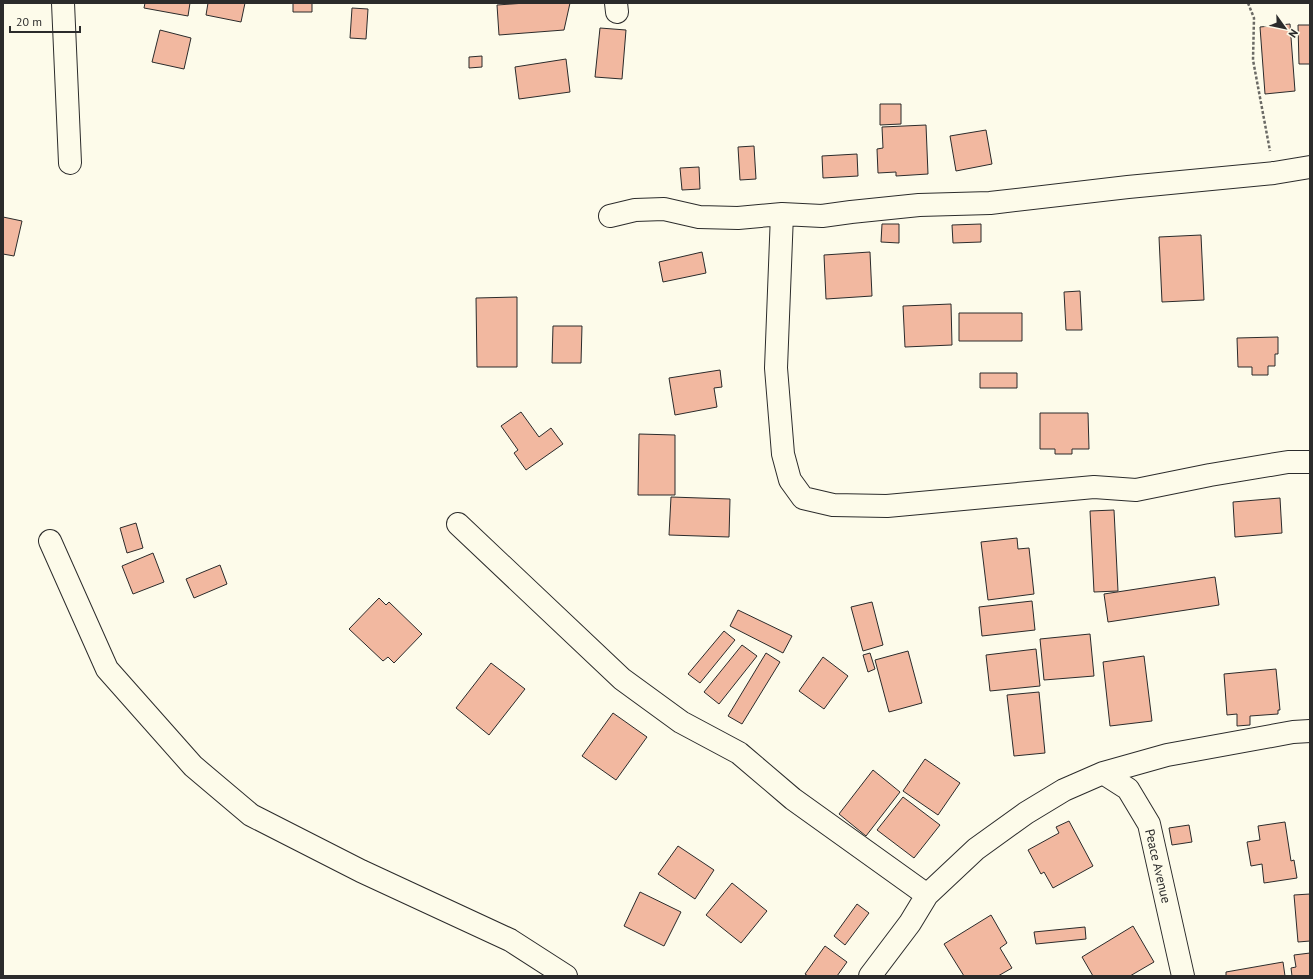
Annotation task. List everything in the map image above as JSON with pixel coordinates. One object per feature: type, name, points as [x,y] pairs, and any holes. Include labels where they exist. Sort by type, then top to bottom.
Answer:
[{"type":"street","points":[[63,3],[70,163]]},
{"type":"street","points":[[610,216],[635,210],[664,209],[699,217],[738,218],[782,214],[822,216],[919,205],[990,203],[1128,187],[1274,173],[1310,166]]},
{"type":"street","points":[[782,214],[776,368],[783,454],[790,480],[803,498],[833,505],[887,506],[1094,487],[1136,490],[1210,475],[1288,462],[1310,462]]},
{"type":"street","points":[[458,524],[622,679],[681,722],[739,753],[793,799],[927,894]]},
{"type":"street","points":[[50,541],[107,669],[193,766],[251,815],[361,871],[510,940],[566,976]]},
{"type":"street","points":[[870,976],[910,923],[927,894],[976,849],[1026,813],[1064,790],[1103,773],[1167,755],[1293,732],[1310,731]]},
{"type":"street","name":"Peace Avenue","points":[[1103,773],[1128,789],[1149,824],[1183,976]]},
{"type":"path","points":[[1248,3],[1254,18],[1253,60],[1274,173]]},
{"type":"building","points":[[145,3],[190,3],[188,16],[144,8]]},
{"type":"building","points":[[208,3],[245,3],[241,22],[206,15]]},
{"type":"building","points":[[293,3],[312,3],[312,12],[293,12]]},
{"type":"building","points":[[526,3],[570,3],[564,30],[499,35],[497,5]]},
{"type":"building","points":[[352,8],[368,9],[366,39],[350,38]]},
{"type":"building","points":[[1290,24],[1295,91],[1265,94],[1260,27]]},
{"type":"building","points":[[1298,25],[1310,25],[1310,64],[1299,64]]},
{"type":"building","points":[[600,28],[626,30],[622,79],[595,77]]},
{"type":"building","points":[[160,30],[191,38],[184,69],[152,62]]},
{"type":"building","points":[[482,56],[482,67],[469,68],[469,57]]},
{"type":"building","points":[[566,59],[570,92],[519,99],[515,67]]},
{"type":"building","points":[[880,104],[901,104],[901,124],[880,125]]},
{"type":"building","points":[[926,125],[928,174],[896,176],[896,172],[878,173],[877,149],[883,148],[882,127]]},
{"type":"building","points":[[986,130],[992,164],[956,171],[950,136]]},
{"type":"building","points":[[754,146],[756,179],[740,180],[738,147]]},
{"type":"building","points":[[857,154],[858,176],[823,178],[822,156]]},
{"type":"building","points":[[699,167],[700,189],[682,190],[680,168]]},
{"type":"building","points":[[3,217],[22,221],[14,256],[3,254]]},
{"type":"building","points":[[882,224],[899,224],[899,243],[881,242]]},
{"type":"building","points":[[981,224],[981,242],[953,243],[952,225]]},
{"type":"building","points":[[1201,235],[1204,300],[1162,302],[1159,237]]},
{"type":"building","points":[[702,252],[706,273],[663,282],[659,262]]},
{"type":"building","points":[[870,252],[872,296],[826,299],[824,255]]},
{"type":"building","points":[[1080,291],[1082,330],[1066,330],[1064,292]]},
{"type":"building","points":[[517,297],[517,367],[477,367],[476,298]]},
{"type":"building","points":[[951,304],[952,345],[905,347],[903,306]]},
{"type":"building","points":[[959,313],[1022,313],[1022,341],[959,341]]},
{"type":"building","points":[[553,326],[582,326],[581,363],[552,363]]},
{"type":"building","points":[[1278,337],[1278,354],[1275,354],[1275,366],[1268,366],[1268,375],[1252,375],[1252,367],[1238,367],[1237,338]]},
{"type":"building","points":[[720,370],[722,387],[714,388],[717,407],[675,415],[669,378]]},
{"type":"building","points":[[980,373],[1017,373],[1017,388],[980,388]]},
{"type":"building","points":[[521,412],[539,437],[551,428],[563,444],[526,470],[514,453],[518,450],[501,426]]},
{"type":"building","points":[[1040,413],[1088,413],[1089,449],[1072,449],[1072,454],[1055,454],[1055,449],[1040,449]]},
{"type":"building","points":[[639,434],[675,435],[675,495],[638,495]]},
{"type":"building","points":[[671,497],[730,499],[729,537],[669,535]]},
{"type":"building","points":[[1280,498],[1282,533],[1235,537],[1233,502]]},
{"type":"building","points":[[1114,510],[1118,591],[1094,592],[1090,511]]},
{"type":"building","points":[[136,523],[143,548],[127,553],[120,528]]},
{"type":"building","points":[[1017,538],[1018,549],[1029,548],[1034,594],[988,600],[981,542]]},
{"type":"building","points":[[153,553],[164,582],[133,594],[122,566]]},
{"type":"building","points":[[220,565],[227,584],[194,598],[186,579]]},
{"type":"building","points":[[1215,577],[1219,605],[1108,622],[1104,594]]},
{"type":"building","points":[[379,598],[386,605],[389,602],[422,634],[394,663],[388,657],[383,661],[349,629]]},
{"type":"building","points":[[1032,601],[1035,630],[982,636],[979,607]]},
{"type":"building","points":[[872,602],[883,645],[863,651],[851,607]]},
{"type":"building","points":[[738,610],[792,636],[783,653],[730,626]]},
{"type":"building","points":[[724,631],[735,640],[700,683],[688,674]]},
{"type":"building","points":[[1090,634],[1094,676],[1044,680],[1040,639]]},
{"type":"building","points":[[742,645],[757,656],[719,704],[704,692]]},
{"type":"building","points":[[1036,649],[1040,686],[990,691],[986,655]]},
{"type":"building","points":[[908,651],[922,703],[889,712],[875,660]]},
{"type":"building","points":[[766,653],[780,662],[742,724],[728,716]]},
{"type":"building","points":[[870,653],[875,669],[868,672],[863,655]]},
{"type":"building","points":[[1144,656],[1152,721],[1110,726],[1103,662]]},
{"type":"building","points":[[823,657],[848,676],[824,709],[799,691]]},
{"type":"building","points":[[491,663],[525,689],[489,735],[456,708]]},
{"type":"building","points":[[1276,669],[1280,710],[1278,710],[1278,714],[1250,716],[1250,725],[1237,726],[1237,714],[1227,715],[1224,674]]},
{"type":"building","points":[[1039,692],[1045,753],[1014,756],[1007,695]]},
{"type":"building","points":[[613,713],[647,737],[616,780],[582,756]]},
{"type":"building","points":[[925,759],[960,783],[938,815],[903,791]]},
{"type":"building","points":[[873,770],[900,792],[866,836],[839,814]]},
{"type":"building","points":[[903,797],[940,825],[914,858],[877,830]]},
{"type":"building","points":[[1069,821],[1093,866],[1053,888],[1044,872],[1041,874],[1028,850],[1059,833],[1056,827]]},
{"type":"building","points":[[1285,822],[1291,861],[1294,860],[1297,878],[1264,883],[1262,864],[1251,866],[1247,842],[1260,840],[1258,826]]},
{"type":"building","points":[[1189,825],[1192,842],[1172,845],[1169,828]]},
{"type":"building","points":[[678,846],[714,870],[695,899],[658,874]]},
{"type":"building","points":[[732,883],[767,911],[741,943],[706,915]]},
{"type":"building","points":[[640,892],[681,912],[664,946],[624,926]]},
{"type":"building","points":[[1310,894],[1310,941],[1298,942],[1294,895]]},
{"type":"building","points":[[857,904],[869,913],[845,945],[834,936]]},
{"type":"building","points":[[991,915],[1007,943],[1000,948],[1012,968],[998,976],[964,976],[944,944]]},
{"type":"building","points":[[1133,926],[1154,962],[1130,976],[1093,976],[1082,957]]},
{"type":"building","points":[[1085,927],[1086,939],[1036,944],[1034,932]]},
{"type":"building","points":[[825,946],[847,962],[837,976],[808,976],[805,974]]},
{"type":"building","points":[[1310,953],[1310,976],[1292,976],[1291,968],[1296,967],[1294,955]]},
{"type":"building","points":[[1283,962],[1285,976],[1226,976],[1226,972]]}]
